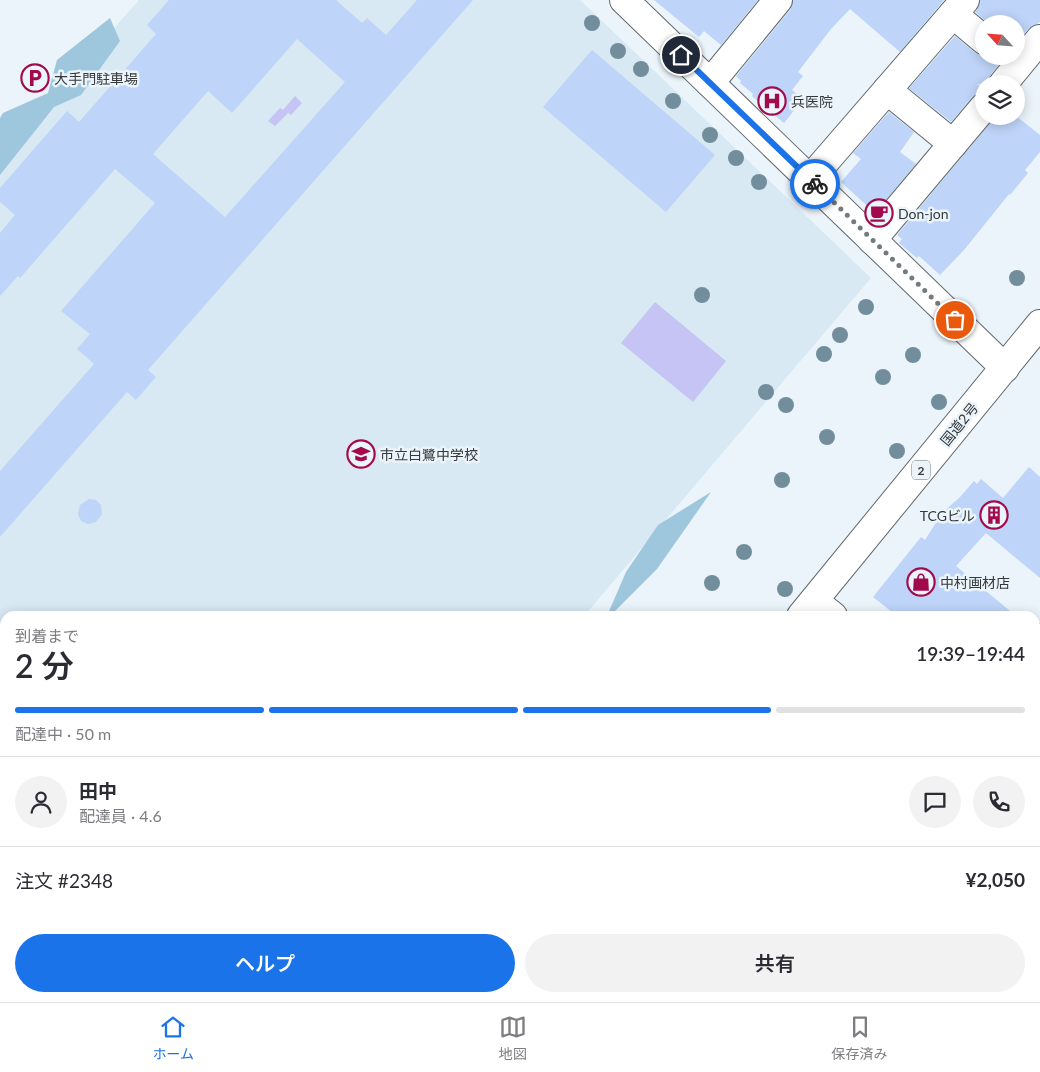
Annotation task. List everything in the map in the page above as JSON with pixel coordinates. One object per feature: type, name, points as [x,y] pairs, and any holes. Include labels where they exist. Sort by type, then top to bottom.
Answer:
[{"type":"main road","points":[[624,0],[1005,368]]},
{"type":"main road","points":[[710,83],[778,0]]},
{"type":"main road","points":[[810,179],[959,7],[975,28]]},
{"type":"main road","points":[[1007,69],[1040,39]]},
{"type":"main road","points":[[887,90],[953,144]]},
{"type":"main road","points":[[872,240],[975,118]]},
{"type":"main road","name":"国道2号","points":[[816,611],[1040,324]]},
{"type":"shaded area","name":"市立白鷺中学校","points":[[139,0],[580,0],[871,278],[588,611],[0,611],[0,157]]},
{"type":"shaded area","points":[[110,18],[120,41],[81,95],[54,107],[0,175],[0,118],[3,113],[48,93],[57,60]]},
{"type":"shaded area","points":[[295,96],[302,103],[291,115],[288,113],[275,126],[268,121],[280,108],[283,110]]},
{"type":"shaded area","points":[[655,302],[726,361],[693,402],[621,343]]},
{"type":"shaded area","points":[[711,492],[657,569],[615,611],[609,611],[626,572],[658,525]]},
{"type":"building","points":[[169,0],[336,0],[362,23],[367,18],[386,35],[417,0],[473,0],[148,370],[156,377],[136,400],[127,392],[0,537],[0,471],[94,364],[77,349],[90,334],[61,311],[155,203],[115,169],[20,278],[18,276],[0,296],[0,233],[15,215],[0,202],[0,188],[67,111],[79,122],[156,34],[147,25]],"holes":[[[297,39],[345,82],[225,217],[153,154],[208,91],[232,113]]]},
{"type":"building","points":[[654,0],[758,0],[721,45],[704,31],[699,37]]},
{"type":"building","points":[[793,0],[944,0],[900,52],[850,9],[831,29],[798,72],[803,76],[792,90],[803,99],[784,123],[752,96],[753,94],[740,83],[741,81],[736,76],[790,10]]},
{"type":"building","points":[[980,0],[1040,0],[1040,22],[1025,32],[1025,15],[978,15],[975,12]]},
{"type":"building","points":[[955,36],[975,52],[975,65],[998,65],[991,75],[975,75],[975,95],[951,122],[909,88]]},
{"type":"building","points":[[592,50],[715,155],[666,212],[543,107]]},
{"type":"building","points":[[889,112],[914,132],[900,152],[916,164],[875,213],[841,182],[861,159],[853,153]]},
{"type":"building","points":[[1025,123],[1040,135],[1040,152],[1025,170],[1028,173],[964,250],[940,275],[919,256],[917,258],[899,243],[902,239],[897,235],[989,125],[1025,125]]},
{"type":"building","points":[[1029,467],[1040,477],[1040,578],[986,533],[956,566],[1010,611],[891,611],[873,597],[921,537],[925,540],[942,513],[974,481],[977,484],[981,479],[1003,498]]},
{"type":"building","points":[[89,499],[96,500],[101,505],[102,514],[96,522],[88,524],[81,521],[78,514],[80,505]]},
{"type":"way so far","points":[[815,184],[955,320]]},
{"type":"place","name":"大手門駐車場","points":[[35,78]]},
{"type":"place","name":"兵医院","points":[[772,101]]},
{"type":"place","name":"Don-jon","points":[[879,213]]},
{"type":"place","name":"市立白鷺中学校","points":[[361,454]]},
{"type":"place","name":"TCGビル","points":[[994,515]]},
{"type":"place","name":"中村画材店","points":[[921,582]]},
{"type":"route","points":[[681,55],[815,184]]}]
